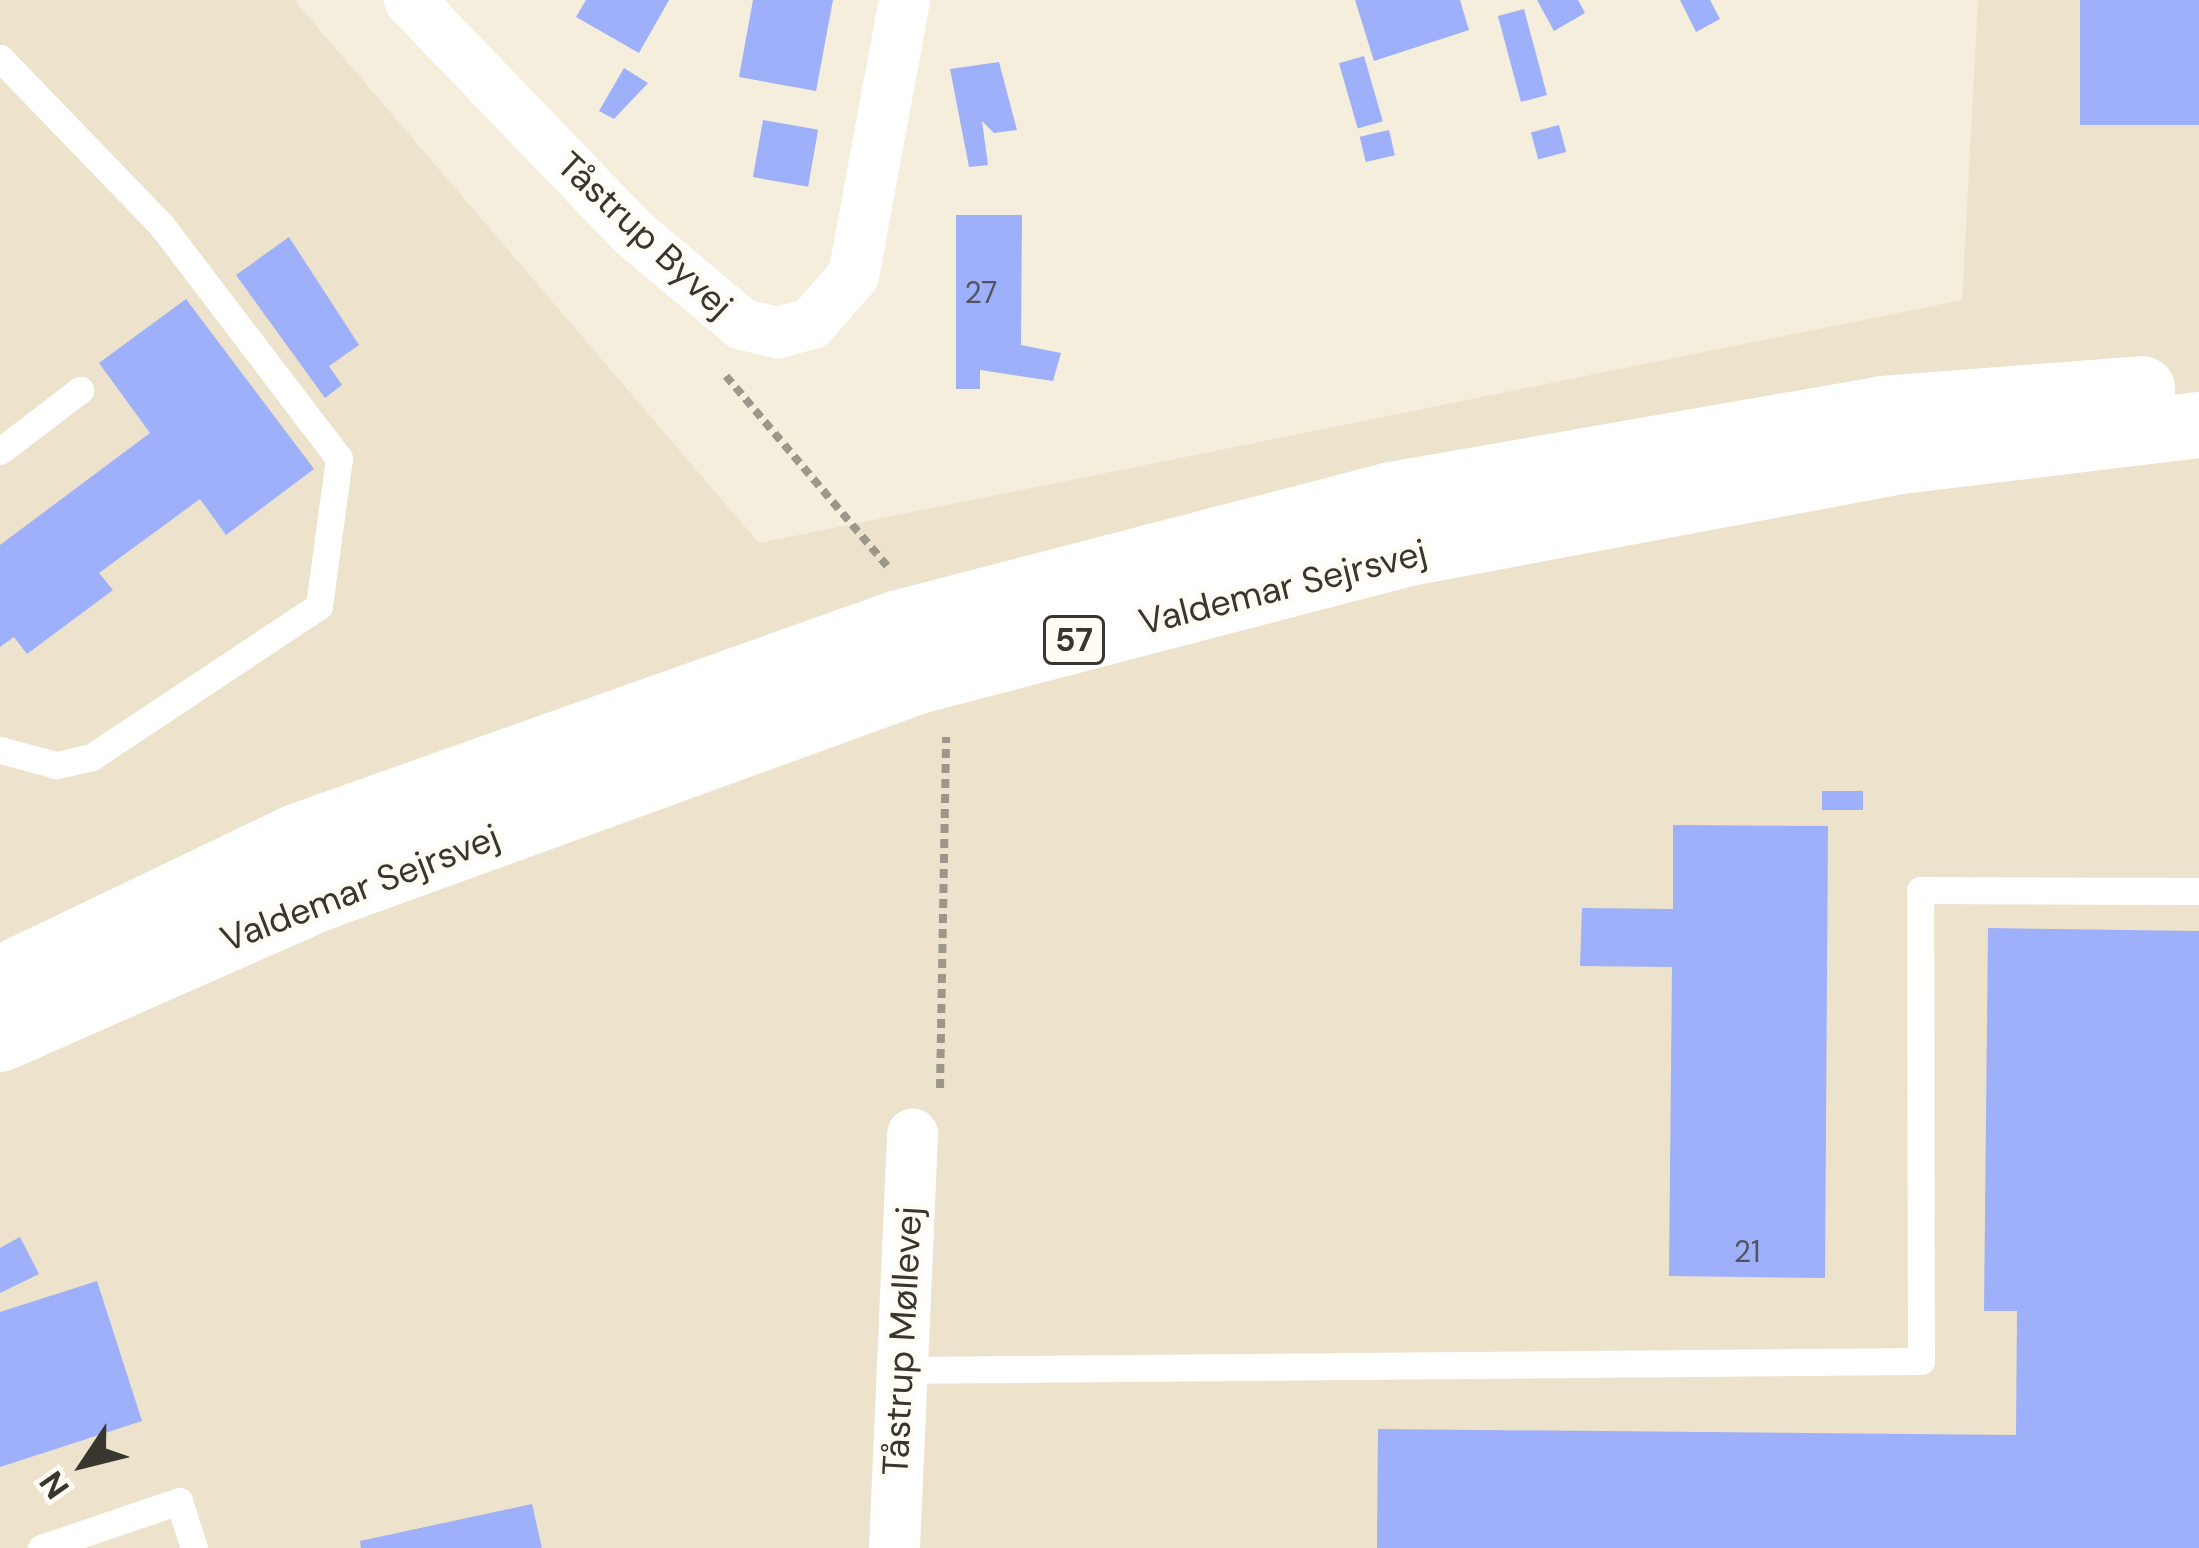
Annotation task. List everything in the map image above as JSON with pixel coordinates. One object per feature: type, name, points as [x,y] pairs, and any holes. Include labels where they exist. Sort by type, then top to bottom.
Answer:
[{"type":"main road","name":"Valdemar Sejrsvej","points":[[0,979],[296,837],[898,623],[1391,495],[1883,409],[2199,385]]},
{"type":"main road","name":"Valdemar Sejrsvej","points":[[0,1040],[320,898],[918,681],[1408,553],[1901,461],[2199,425]]},
{"type":"street","name":"Tåstrup Byvej","points":[[409,0],[631,231],[742,324],[778,332],[812,323],[853,274],[904,0]]},
{"type":"street","name":"Tåstrup Møllevej","points":[[894,1548],[912,1133]]},
{"type":"lane","points":[[0,58],[162,226],[339,458],[320,605],[92,757],[56,765],[0,750]]},
{"type":"lane","points":[[0,451],[80,390]]},
{"type":"lane","points":[[899,1370],[1922,1361],[1920,890],[2199,891]]},
{"type":"lane","points":[[41,1548],[179,1502],[194,1548]]},
{"type":"path","points":[[718,366],[899,580]]},
{"type":"path","points":[[912,1133],[939,1093],[946,725]]},
{"type":"shaded area","points":[[0,0],[294,0],[759,543],[1962,300],[1978,0],[2199,0],[2199,1548],[0,1548]]},
{"type":"building","points":[[586,0],[669,0],[639,53],[576,17]]},
{"type":"building","points":[[753,0],[833,0],[816,91],[739,77]]},
{"type":"building","points":[[1355,0],[1460,0],[1469,30],[1374,61]]},
{"type":"building","points":[[1537,0],[1578,0],[1585,13],[1554,31]]},
{"type":"building","points":[[1680,0],[1710,0],[1720,19],[1696,32]]},
{"type":"building","points":[[2080,0],[2199,0],[2199,125],[2080,125]]},
{"type":"building","points":[[1524,9],[1547,95],[1521,102],[1498,16]]},
{"type":"building","points":[[1364,56],[1383,121],[1358,129],[1339,63]]},
{"type":"building","points":[[999,62],[1017,130],[994,133],[982,121],[988,165],[969,167],[950,69]]},
{"type":"building","points":[[624,68],[648,83],[614,119],[599,111]]},
{"type":"building","points":[[763,120],[818,130],[808,187],[753,177]]},
{"type":"building","points":[[1559,125],[1566,152],[1538,160],[1531,133]]},
{"type":"building","points":[[1389,130],[1395,155],[1366,162],[1360,137]]},
{"type":"building","points":[[956,215],[1022,215],[1021,345],[1061,353],[1053,381],[980,370],[980,389],[956,389]]},
{"type":"building","points":[[289,237],[359,345],[329,366],[342,385],[325,398],[236,275]]},
{"type":"building","points":[[186,299],[314,469],[226,535],[200,499],[99,573],[113,590],[27,654],[14,637],[0,647],[0,545],[150,433],[99,363]]},
{"type":"building","points":[[1822,791],[1863,791],[1863,810],[1822,810]]},
{"type":"building","points":[[1673,825],[1828,826],[1825,1278],[1669,1276],[1672,967],[1580,966],[1582,908],[1673,909]]},
{"type":"building","points":[[1988,928],[2199,931],[2199,1548],[1377,1548],[1378,1429],[2016,1435],[2017,1311],[1984,1311]]},
{"type":"building","points":[[20,1237],[39,1274],[0,1293],[0,1248]]},
{"type":"building","points":[[97,1281],[142,1421],[0,1467],[0,1312]]},
{"type":"building","points":[[532,1504],[542,1548],[361,1548],[360,1541]]}]
